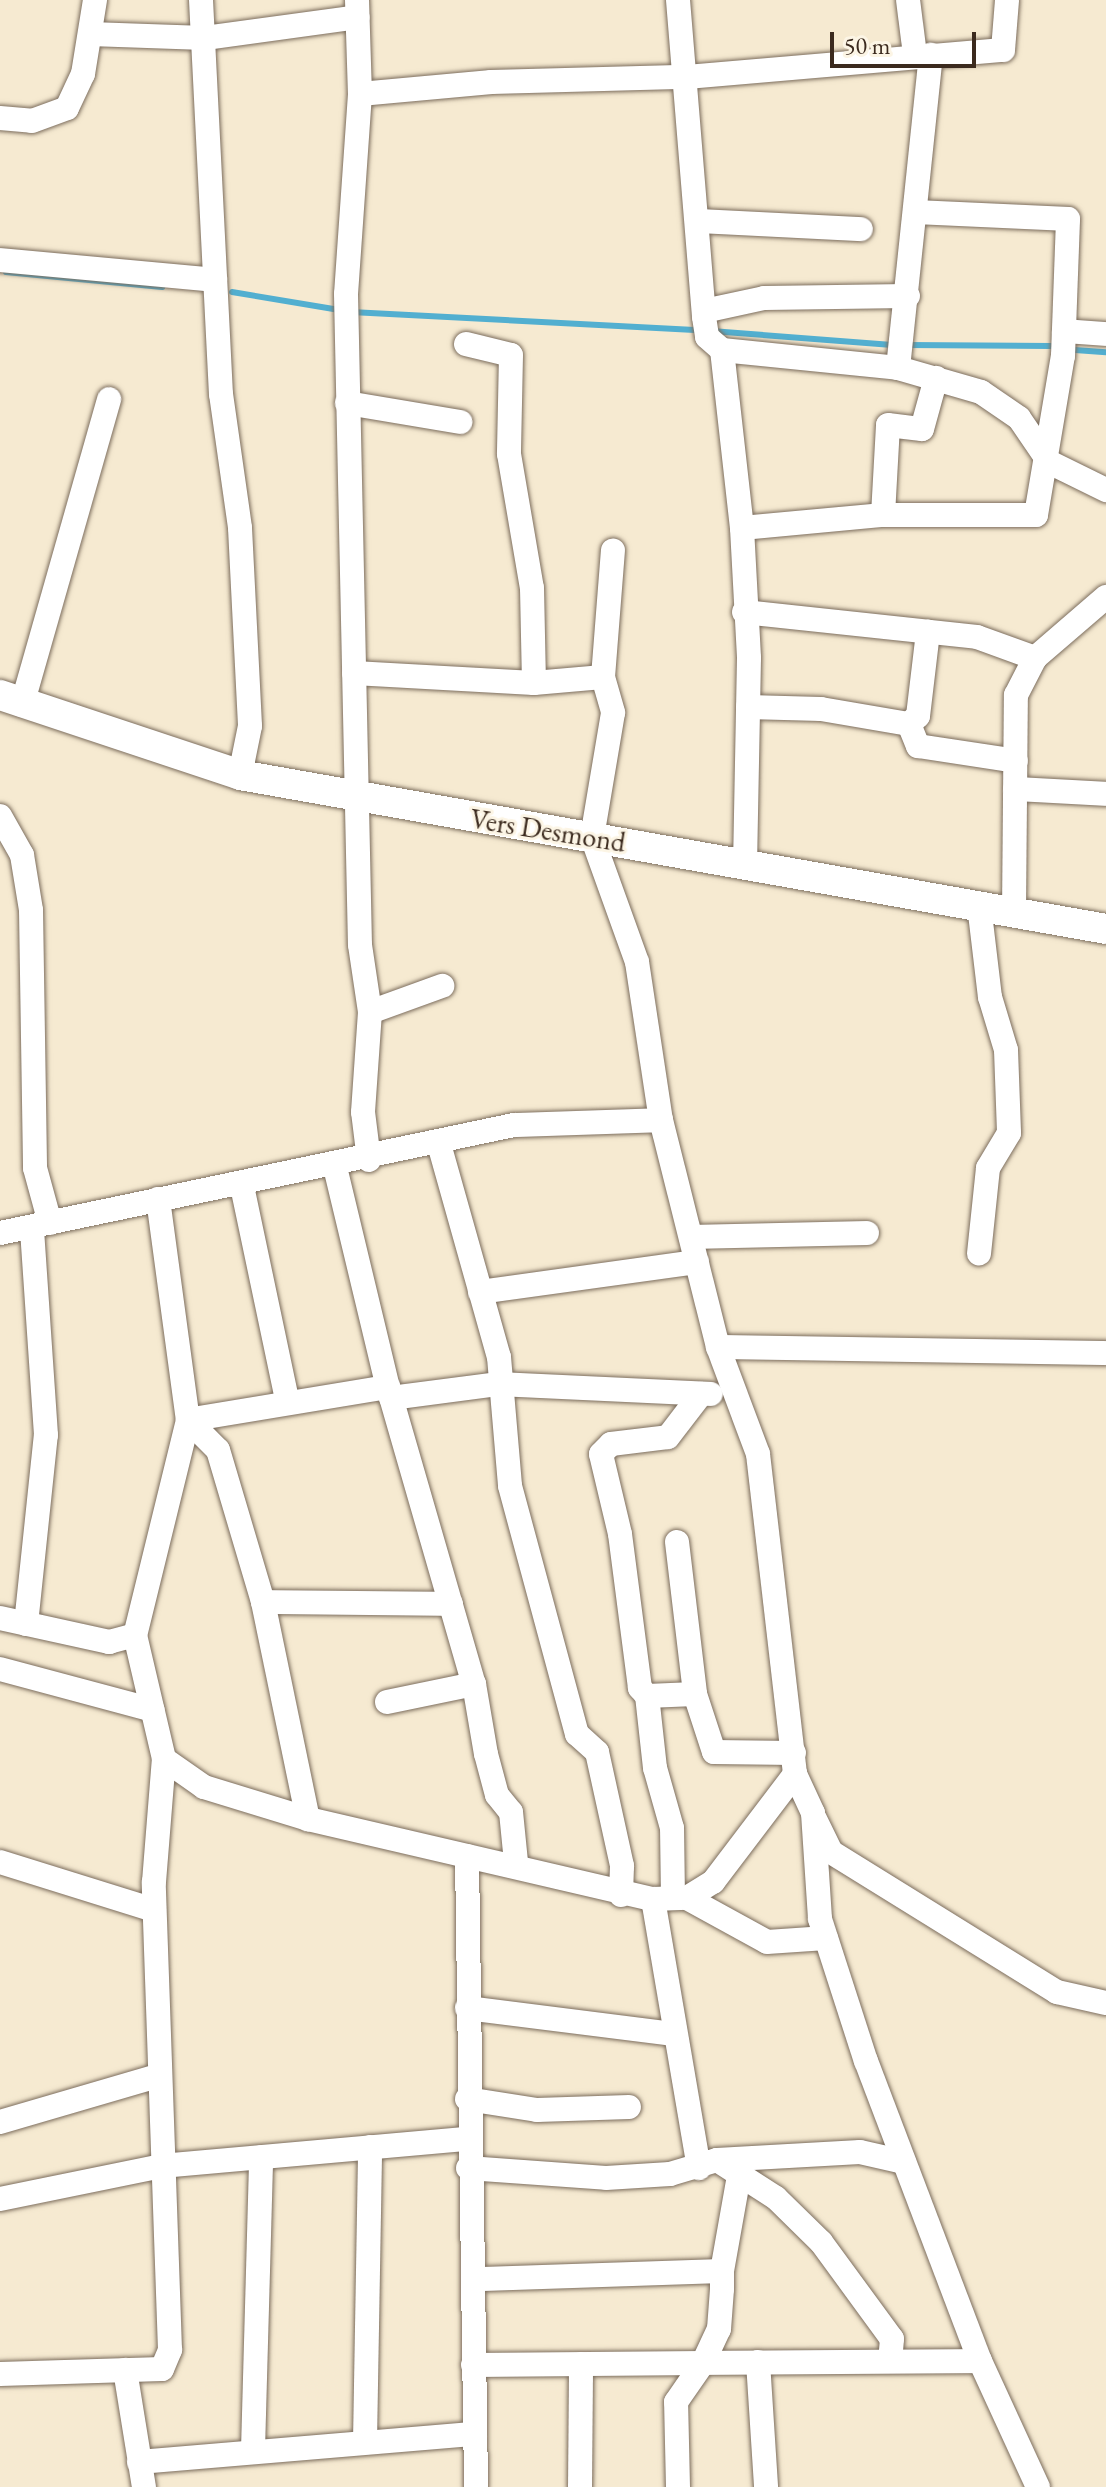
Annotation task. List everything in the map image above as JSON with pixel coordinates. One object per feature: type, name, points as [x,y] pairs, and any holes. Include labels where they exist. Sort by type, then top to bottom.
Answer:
[{"type":"main road","name":"Vers Desmond","points":[[11,700],[240,775],[357,800],[745,861],[1106,929]]},
{"type":"street","points":[[0,118],[32,121],[67,108],[90,34],[95,0]]},
{"type":"street","points":[[201,0],[215,280],[241,557],[250,726],[240,775]]},
{"type":"street","points":[[678,0],[709,329],[742,528],[748,707],[745,861]]},
{"type":"street","points":[[900,353],[916,212],[923,55],[908,0]]},
{"type":"street","points":[[360,94],[491,82],[687,77],[1003,50],[1007,0]]},
{"type":"street","points":[[90,34],[205,38],[357,8],[360,94],[346,309],[357,800],[370,1012],[363,1112],[369,1160]]},
{"type":"street","points":[[742,528],[883,515],[1036,515],[1049,462],[1064,331],[1068,219],[916,212]]},
{"type":"street","points":[[701,221],[861,229]]},
{"type":"street","points":[[0,260],[215,280]]},
{"type":"street","points":[[709,329],[764,298],[908,296]]},
{"type":"street","points":[[709,329],[900,353],[936,378],[981,392],[1019,418],[1049,462],[1106,490]]},
{"type":"street","points":[[1064,331],[1106,334]]},
{"type":"street","points":[[466,344],[511,355],[509,454],[532,588],[534,683]]},
{"type":"street","points":[[883,515],[888,425],[922,429],[936,378]]},
{"type":"street","points":[[11,700],[109,399]]},
{"type":"street","points":[[347,403],[460,422]]},
{"type":"street","points":[[613,550],[603,677],[613,713],[592,837],[637,962],[661,1120],[718,1347],[758,1454],[794,1763],[831,1852],[1057,1992],[1106,2003]]},
{"type":"street","points":[[1014,912],[1016,695],[1035,658],[1106,597]]},
{"type":"street","points":[[744,612],[977,637],[1035,658]]},
{"type":"street","points":[[909,724],[918,716],[928,632]]},
{"type":"street","points":[[354,673],[534,683],[603,677]]},
{"type":"street","points":[[748,707],[821,709],[909,724]]},
{"type":"street","points":[[909,724],[918,746],[1016,761]]},
{"type":"street","points":[[1015,789],[1106,794]]},
{"type":"street","points":[[0,816],[22,855],[31,910],[35,1168],[41,1226],[46,1435],[26,1624]]},
{"type":"street","points":[[979,905],[990,997],[1006,1050],[1009,1133],[988,1168],[979,1254]]},
{"type":"street","points":[[370,1012],[442,986]]},
{"type":"street","points":[[0,1233],[158,1199],[335,1167],[540,1122],[661,1120]]},
{"type":"street","points":[[439,1144],[480,1292],[499,1384],[510,1486],[577,1734],[597,1752],[622,1866],[621,1895]]},
{"type":"street","points":[[335,1167],[389,1392],[474,1684],[497,1795],[511,1812],[516,1862]]},
{"type":"street","points":[[242,1186],[287,1399]]},
{"type":"street","points":[[0,2374],[162,2369],[170,2350],[157,2076],[154,1910],[164,1759],[135,1635],[188,1420],[158,1199]]},
{"type":"street","points":[[691,1237],[867,1233]]},
{"type":"street","points":[[480,1292],[697,1262]]},
{"type":"street","points":[[718,1347],[1106,1353]]},
{"type":"street","points":[[188,1420],[287,1399],[499,1384],[735,1395]]},
{"type":"street","points":[[701,1394],[668,1437],[611,1444],[601,1454],[620,1534],[640,1688],[647,1696],[655,1768],[672,1828],[672,2034],[708,2164]]},
{"type":"street","points":[[188,1420],[218,1450],[263,1602],[308,1819]]},
{"type":"street","points":[[677,1542],[695,1694],[714,1752],[794,1763]]},
{"type":"street","points":[[263,1602],[451,1604]]},
{"type":"street","points":[[0,1618],[109,1642],[135,1635]]},
{"type":"street","points":[[0,1669],[153,1710]]},
{"type":"street","points":[[387,1702],[474,1684]]},
{"type":"street","points":[[647,1696],[695,1694]]},
{"type":"street","points":[[164,1759],[204,1787],[308,1819],[467,1856],[516,1862],[621,1895],[671,1898],[767,1942],[826,1938]]},
{"type":"street","points":[[671,1898],[713,1882],[794,1763]]},
{"type":"street","points":[[813,1813],[826,1938],[904,2162],[980,2361],[1038,2487]]},
{"type":"street","points":[[467,1856],[467,2139],[475,2279],[473,2365],[476,2487]]},
{"type":"street","points":[[0,1862],[154,1910]]},
{"type":"street","points":[[467,2008],[672,2034]]},
{"type":"street","points":[[0,2122],[157,2076]]},
{"type":"street","points":[[467,2099],[537,2110],[629,2107]]},
{"type":"street","points":[[0,2199],[162,2166],[467,2139]]},
{"type":"street","points":[[365,2442],[370,2147]]},
{"type":"street","points":[[468,2168],[606,2178],[708,2164],[860,2152],[904,2162]]},
{"type":"street","points":[[253,2450],[261,2157]]},
{"type":"street","points":[[708,2164],[739,2176],[776,2198],[821,2242],[892,2339],[890,2361]]},
{"type":"street","points":[[678,2487],[676,2402],[703,2363],[719,2329],[722,2271],[739,2176]]},
{"type":"street","points":[[475,2279],[722,2271]]},
{"type":"street","points":[[473,2365],[980,2361]]},
{"type":"street","points":[[758,2362],[766,2487]]},
{"type":"street","points":[[580,2487],[581,2364]]},
{"type":"street","points":[[125,2370],[144,2487]]},
{"type":"street","points":[[139,2462],[253,2450],[475,2434]]},
{"type":"waterway","points":[[6,272],[162,287]]},
{"type":"waterway","points":[[232,292],[340,310]]},
{"type":"waterway","points":[[351,312],[700,330]]},
{"type":"waterway","points":[[711,331],[895,345]]},
{"type":"waterway","points":[[906,345],[1051,346]]},
{"type":"waterway","points":[[1075,350],[1106,352]]}]
